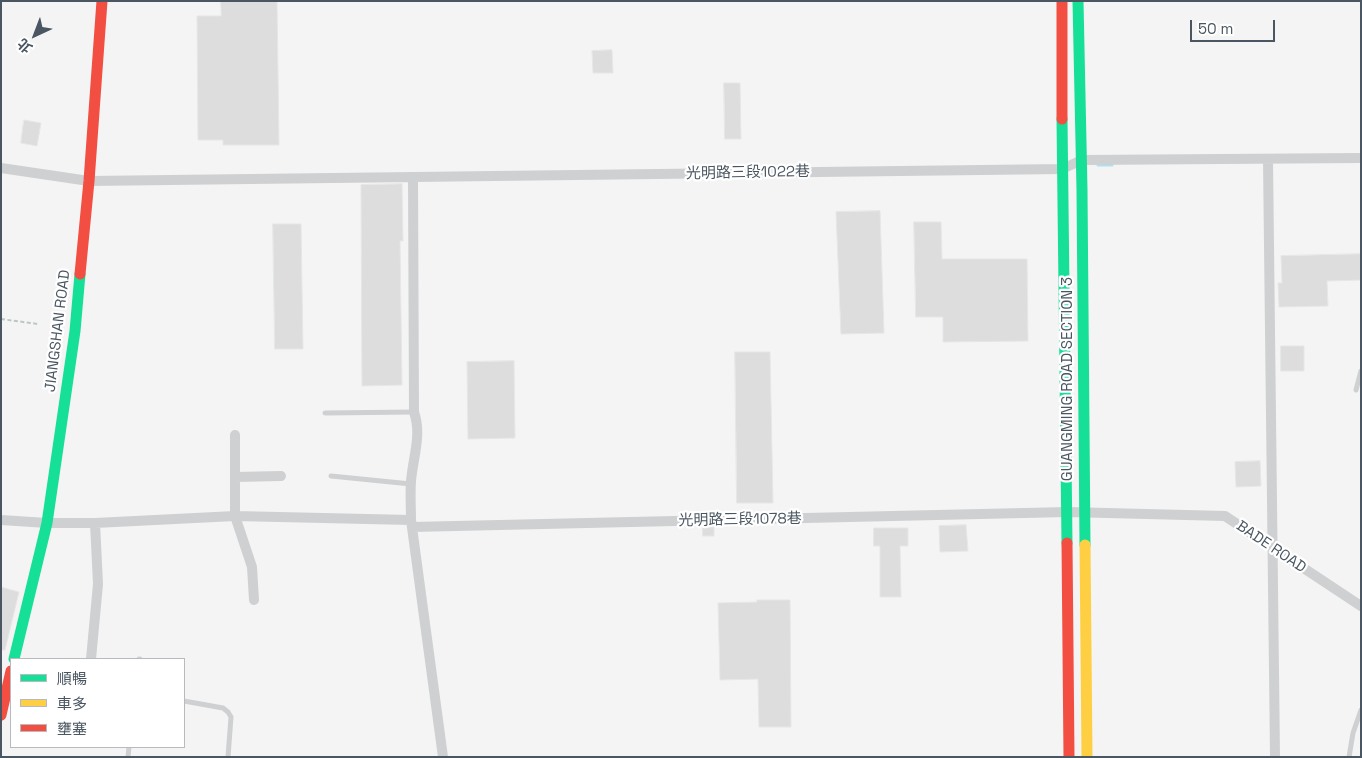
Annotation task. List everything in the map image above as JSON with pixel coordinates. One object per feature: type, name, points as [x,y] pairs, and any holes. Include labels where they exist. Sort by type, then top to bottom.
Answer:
[{"type":"street","name":"JIANGSHAN ROAD","points":[[14,658],[48,523],[75,331],[89,182],[102,1]]},
{"type":"street","name":"GUANGMING ROAD SECTION 3","points":[[1062,1],[1062,169],[1068,512],[1069,757]]},
{"type":"street","name":"GUANGMING ROAD SECTION 3","points":[[1078,1],[1082,160],[1083,512],[1087,757]]},
{"type":"street","points":[[1082,160],[1268,164],[1361,158]]},
{"type":"street","name":"光明路三段1022巷","points":[[1,168],[89,182],[1062,169],[1082,160]]},
{"type":"street","points":[[1268,164],[1275,757]]},
{"type":"street","points":[[413,177],[414,412],[418,424],[418,438],[413,456],[411,524],[443,757]]},
{"type":"street","points":[[235,435],[235,516],[252,567],[254,600]]},
{"type":"street","points":[[235,477],[281,476]]},
{"type":"street","name":"BADE ROAD","points":[[1068,512],[1225,516],[1361,606]]},
{"type":"street","name":"光明路三段1078巷","points":[[1,520],[95,523],[235,516],[411,524],[1068,512]]},
{"type":"street","points":[[91,658],[98,584],[95,523]]},
{"type":"street","points":[[1,715],[5,685],[10,673]]},
{"type":"lane","points":[[1356,390],[1361,371]]},
{"type":"lane","points":[[325,413],[414,412]]},
{"type":"lane","points":[[331,476],[411,484]]},
{"type":"lane","points":[[185,701],[223,708],[228,712],[231,718],[228,757]]},
{"type":"lane","points":[[1349,757],[1353,733],[1361,710]]},
{"type":"path","points":[[1,319],[38,324]]},
{"type":"building","points":[[221,1],[277,1],[279,145],[223,145],[223,140],[198,140],[197,16],[221,16]]},
{"type":"building","points":[[612,50],[613,73],[593,73],[592,51]]},
{"type":"building","points":[[724,83],[740,83],[741,139],[725,139]]},
{"type":"building","points":[[24,120],[41,123],[37,146],[21,143]]},
{"type":"building","points":[[402,184],[403,241],[400,241],[402,385],[362,386],[361,185]]},
{"type":"building","points":[[880,211],[884,333],[841,334],[836,212]]},
{"type":"building","points":[[914,222],[941,222],[942,259],[1027,259],[1028,341],[943,342],[943,317],[916,317]]},
{"type":"building","points":[[273,224],[301,224],[303,349],[275,349]]},
{"type":"building","points":[[1361,254],[1361,280],[1327,281],[1328,306],[1279,307],[1278,283],[1282,283],[1281,256]]},
{"type":"building","points":[[1281,346],[1304,346],[1304,371],[1281,371]]},
{"type":"building","points":[[735,352],[770,352],[773,503],[737,503]]},
{"type":"building","points":[[514,361],[515,438],[468,439],[467,362]]},
{"type":"building","points":[[1260,461],[1261,486],[1236,487],[1235,462]]},
{"type":"building","points":[[966,525],[968,551],[940,552],[939,526]]},
{"type":"building","points":[[703,527],[714,527],[714,536],[703,536]]},
{"type":"building","points":[[874,528],[908,528],[908,546],[900,546],[901,597],[880,597],[880,546],[874,546]]},
{"type":"building","points":[[1,587],[19,592],[5,650],[1,650]]},
{"type":"building","points":[[757,600],[790,600],[791,727],[759,727],[758,679],[720,680],[718,603],[757,602]]},
{"type":"waterway","points":[[1098,165],[1112,165]]},
{"type":"traffic: fast","points":[[1078,1],[1082,190],[1085,545]]},
{"type":"traffic: fast","points":[[1062,119],[1067,543]]},
{"type":"traffic: fast","points":[[14,658],[47,523],[75,331],[80,274]]},
{"type":"traffic: slow","points":[[1085,545],[1087,757]]},
{"type":"traffic: jam","points":[[80,274],[89,181],[102,1]]},
{"type":"traffic: jam","points":[[1062,1],[1062,119]]},
{"type":"traffic: jam","points":[[1067,543],[1069,757]]},
{"type":"traffic: jam","points":[[1,715],[10,675]]}]
